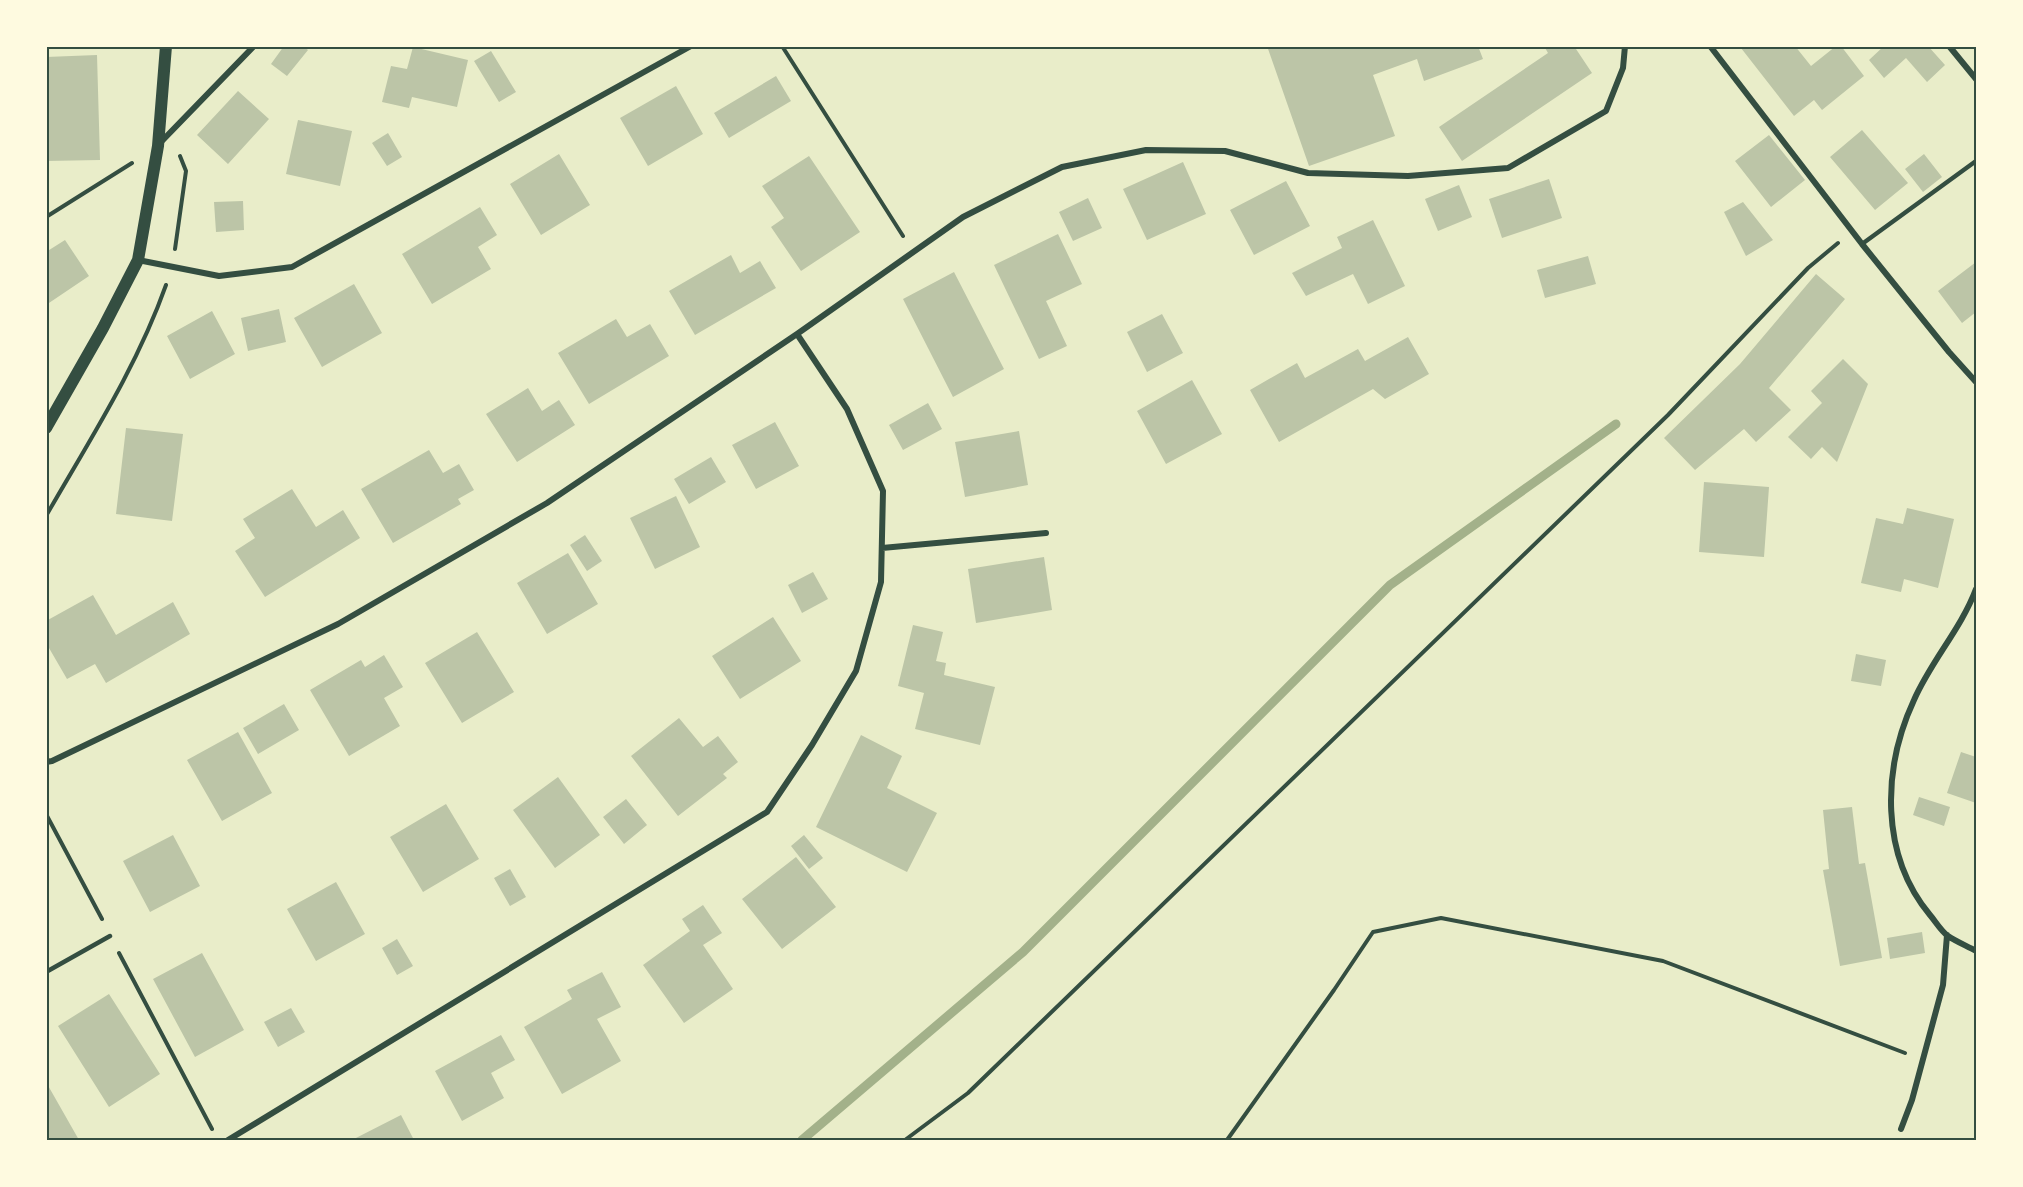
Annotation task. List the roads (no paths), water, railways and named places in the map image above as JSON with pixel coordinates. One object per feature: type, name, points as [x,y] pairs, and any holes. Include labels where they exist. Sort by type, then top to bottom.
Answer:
[{"type":"main road","points":[[46,428],[103,328],[138,260],[158,146],[166,46]]},
{"type":"street","points":[[158,146],[254,46]]},
{"type":"street","points":[[138,260],[219,276],[292,267],[691,46]]},
{"type":"street","points":[[46,762],[63,756],[348,619],[547,503],[797,334],[963,217],[1062,167],[1146,150],[1225,151],[1308,173],[1408,176],[1509,168],[1606,111],[1623,68],[1625,46]]},
{"type":"street","points":[[1710,46],[1862,244],[1949,352],[1977,382]]},
{"type":"street","points":[[1949,46],[1977,79]]},
{"type":"street","points":[[228,1140],[767,812],[812,745],[856,671],[881,582],[883,491],[847,409],[797,334]]},
{"type":"street","points":[[882,548],[1046,533]]},
{"type":"street","points":[[1977,589],[1913,700],[1899,744],[1890,785],[1891,827],[1901,865],[1920,903],[1947,935],[1977,951]]},
{"type":"street","points":[[1901,1129],[1912,1100],[1943,985],[1947,935]]},
{"type":"lane","points":[[1862,244],[1977,161]]},
{"type":"lane","points":[[46,972],[110,936]]},
{"type":"waterway","points":[[802,1140],[1023,952],[1390,585],[1616,424]]}]
